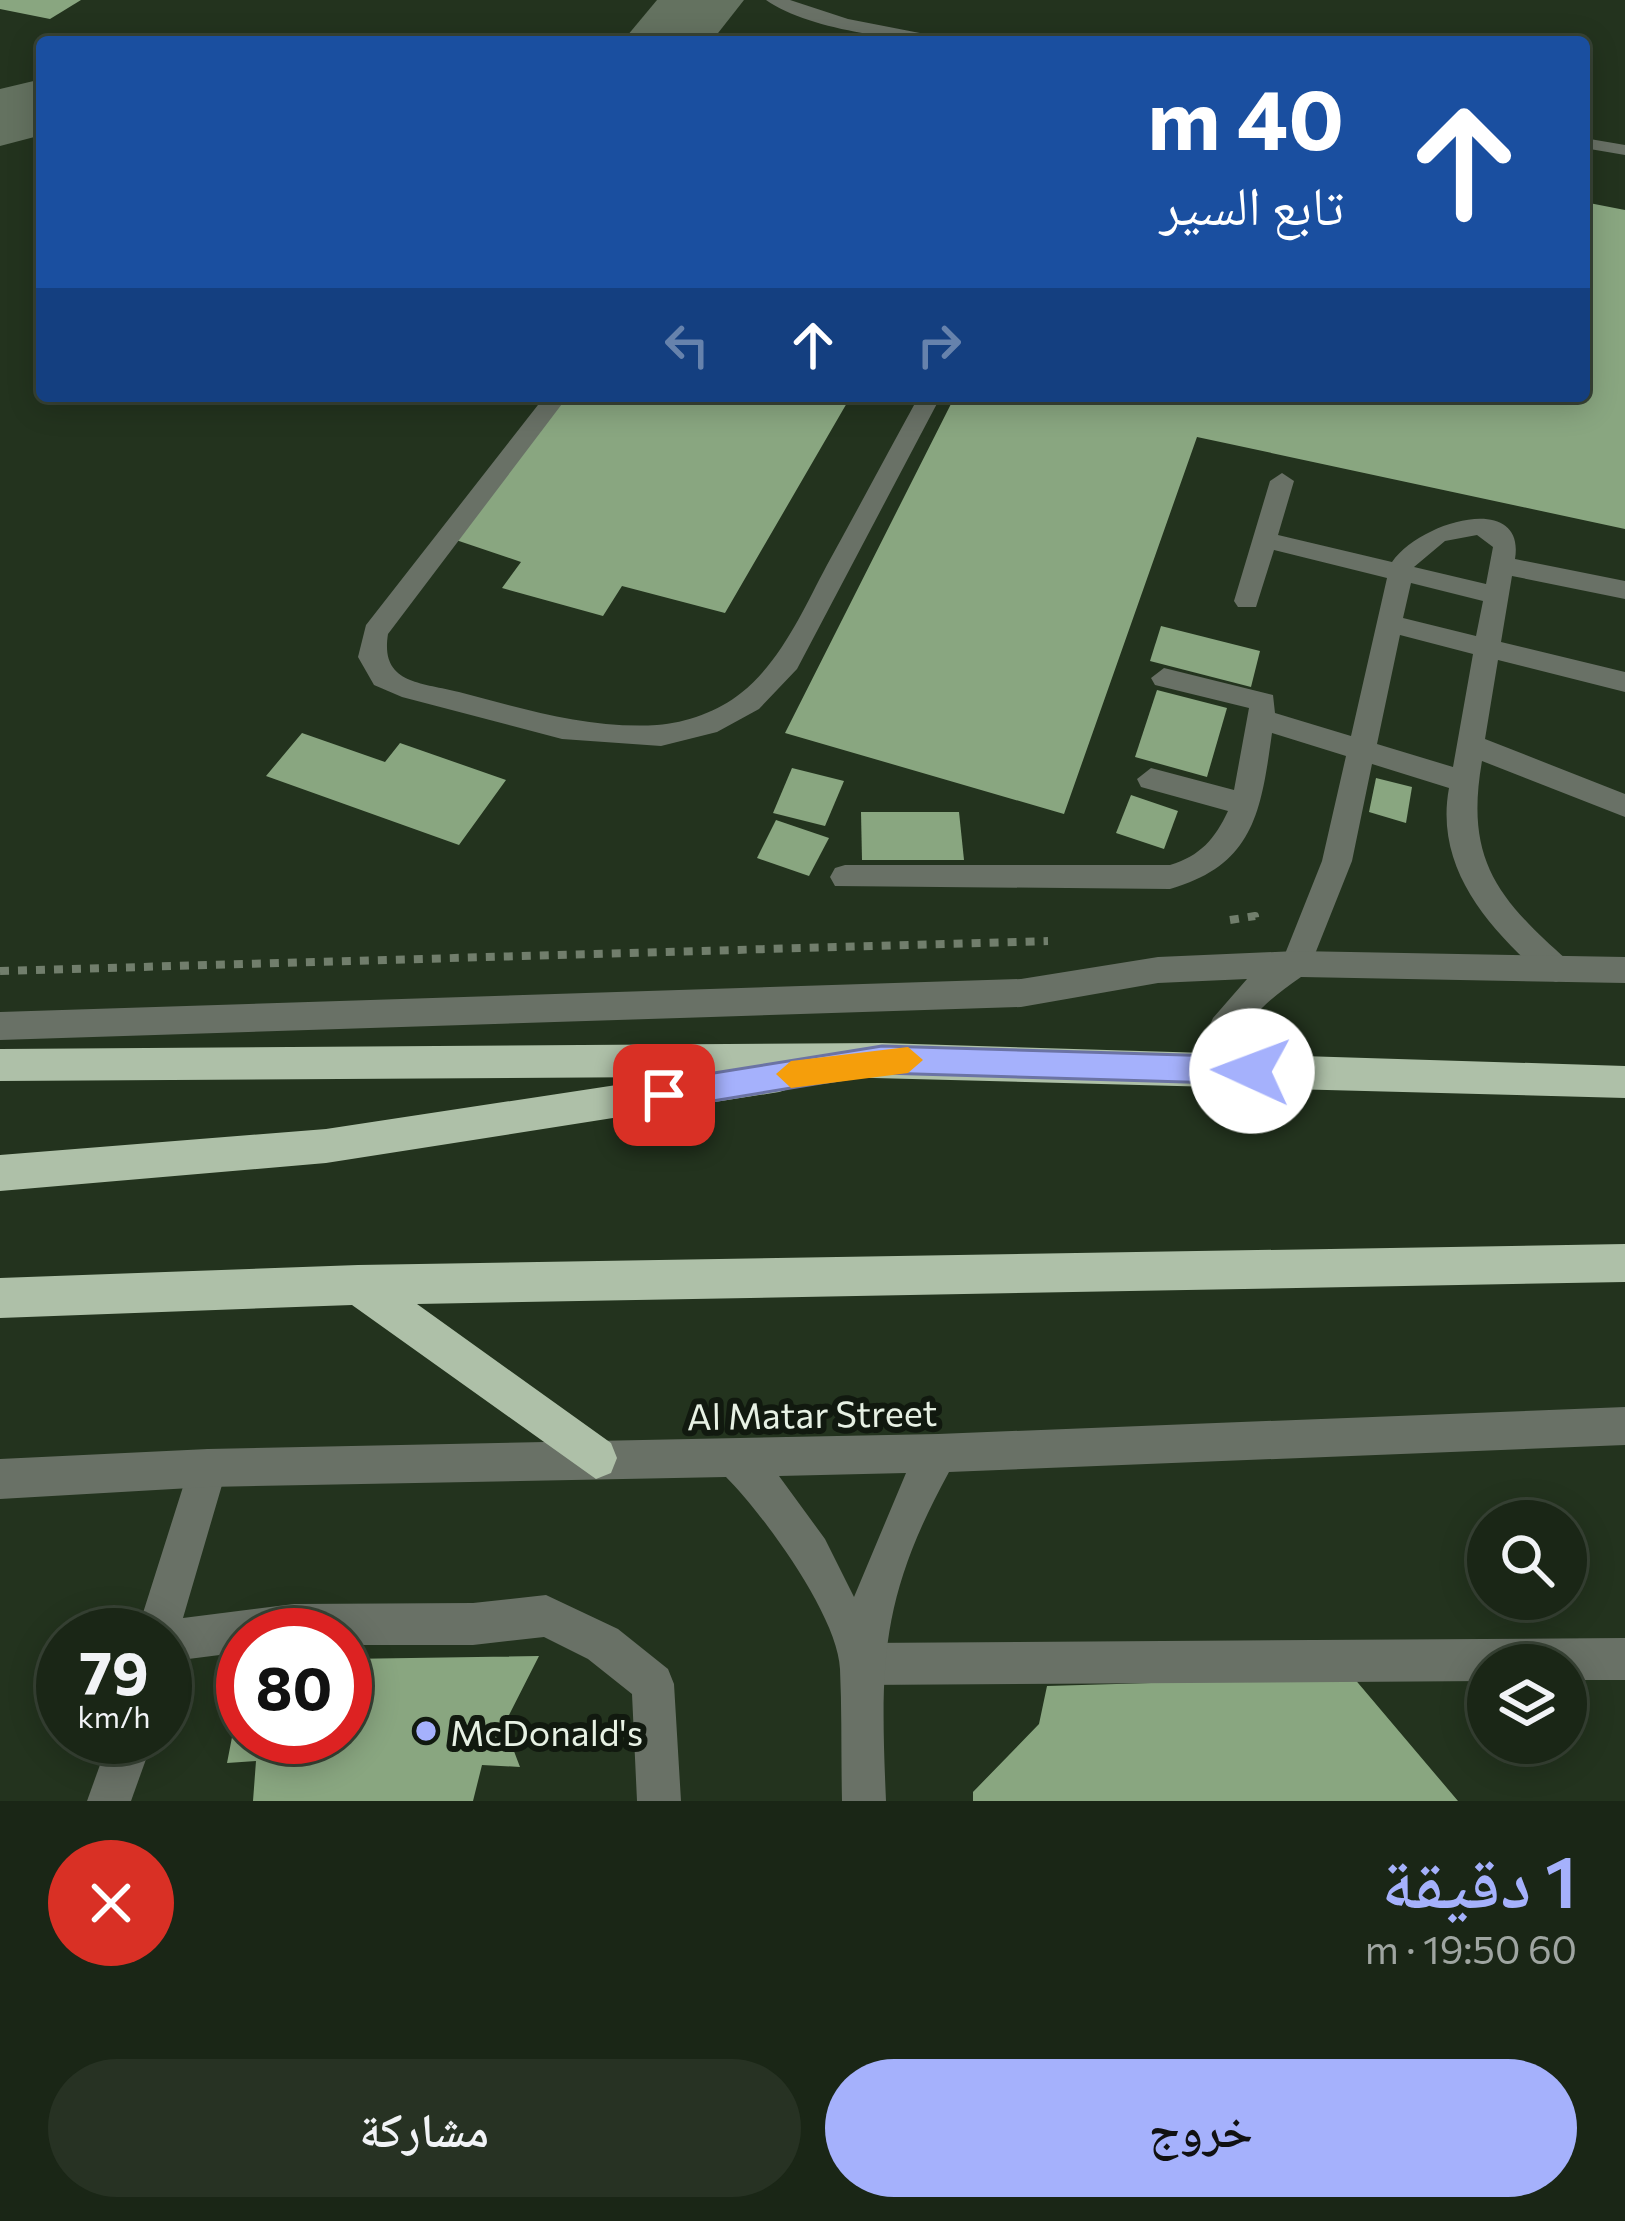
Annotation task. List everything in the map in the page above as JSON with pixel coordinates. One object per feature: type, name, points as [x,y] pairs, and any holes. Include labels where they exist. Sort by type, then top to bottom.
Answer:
[{"type":"highway","points":[[0,1173],[326,1146],[882,1059]]},
{"type":"highway","points":[[0,1065],[882,1059],[1625,1082]]},
{"type":"highway","points":[[0,1298],[358,1285],[1625,1263]]},
{"type":"highway","points":[[358,1285],[596,1458]]},
{"type":"street","points":[[774,0],[845,23],[922,36]]},
{"type":"street","points":[[835,36],[845,23]]},
{"type":"street","points":[[1590,144],[1625,150]]},
{"type":"street","points":[[552,402],[375,632],[370,657],[383,678],[411,690],[632,741],[698,730],[728,719],[765,693],[788,662],[927,402]]},
{"type":"street","points":[[1247,601],[1282,481]]},
{"type":"street","points":[[1205,1069],[1224,1028],[1249,995],[1296,964],[1337,861],[1401,573],[1419,544],[1455,528],[1497,533],[1505,546],[1465,782],[1461,834],[1469,869],[1493,913],[1556,969]]},
{"type":"street","points":[[1264,540],[1496,595]]},
{"type":"street","points":[[1502,565],[1625,590]]},
{"type":"street","points":[[1388,622],[1625,682]]},
{"type":"street","points":[[845,877],[1187,874],[1203,868],[1230,841],[1244,804],[1263,702],[1164,678]]},
{"type":"street","points":[[1260,718],[1363,754],[1465,782]]},
{"type":"street","points":[[1471,745],[1625,806]]},
{"type":"street","points":[[1151,778],[1244,804]]},
{"type":"street","points":[[0,1026],[1022,994],[1158,970],[1296,964],[1625,970]]},
{"type":"street","name":"Al Matar Street","points":[[0,1479],[208,1468],[938,1453],[1625,1426]]},
{"type":"street","points":[[864,1801],[861,1664],[887,1554],[938,1453]]},
{"type":"street","points":[[735,1459],[766,1486],[806,1541],[861,1664]]},
{"type":"street","points":[[165,1608],[208,1468]]},
{"type":"street","points":[[192,1638],[294,1625],[473,1624],[546,1616],[603,1645],[653,1684],[659,1801]]},
{"type":"street","points":[[861,1664],[1625,1659]]},
{"type":"street","points":[[109,1801],[122,1764]]},
{"type":"path","points":[[1212,922],[1255,916]]},
{"type":"path","points":[[0,971],[1057,940]]},
{"type":"building","points":[[0,0],[81,0],[50,19],[0,9]]},
{"type":"building","points":[[1590,203],[1625,210],[1625,529],[1197,437],[1064,814],[785,733],[952,402],[1590,402]]},
{"type":"building","points":[[560,402],[848,402],[725,613],[622,586],[603,616],[502,588],[521,562],[453,539]]},
{"type":"building","points":[[1161,626],[1260,651],[1251,687],[1150,661]]},
{"type":"building","points":[[1157,690],[1227,708],[1207,777],[1135,757]]},
{"type":"building","points":[[302,733],[385,762],[400,743],[506,780],[459,845],[266,776]]},
{"type":"building","points":[[792,768],[844,781],[825,826],[773,813]]},
{"type":"building","points":[[1376,778],[1412,787],[1406,823],[1369,812]]},
{"type":"building","points":[[1131,795],[1178,811],[1164,849],[1116,833]]},
{"type":"building","points":[[861,812],[959,812],[964,860],[862,860]]},
{"type":"building","points":[[776,820],[829,838],[809,876],[757,858]]},
{"type":"building","name":"McDonald's","points":[[539,1656],[504,1725],[520,1767],[482,1765],[473,1801],[253,1801],[256,1764],[372,1764],[372,1659]]},
{"type":"building","points":[[1353,1677],[1458,1801],[973,1801],[973,1792],[1039,1724],[1047,1686]]},
{"type":"taxiway","points":[[670,36],[703,0]]},
{"type":"taxiway","points":[[0,118],[36,108]]},
{"type":"slow traffic","points":[[791,1074],[882,1059],[908,1060]]},
{"type":"place","name":"McDonald's","points":[[426,1731]]},
{"type":"route","points":[[664,1095],[882,1059],[1252,1071]]}]
